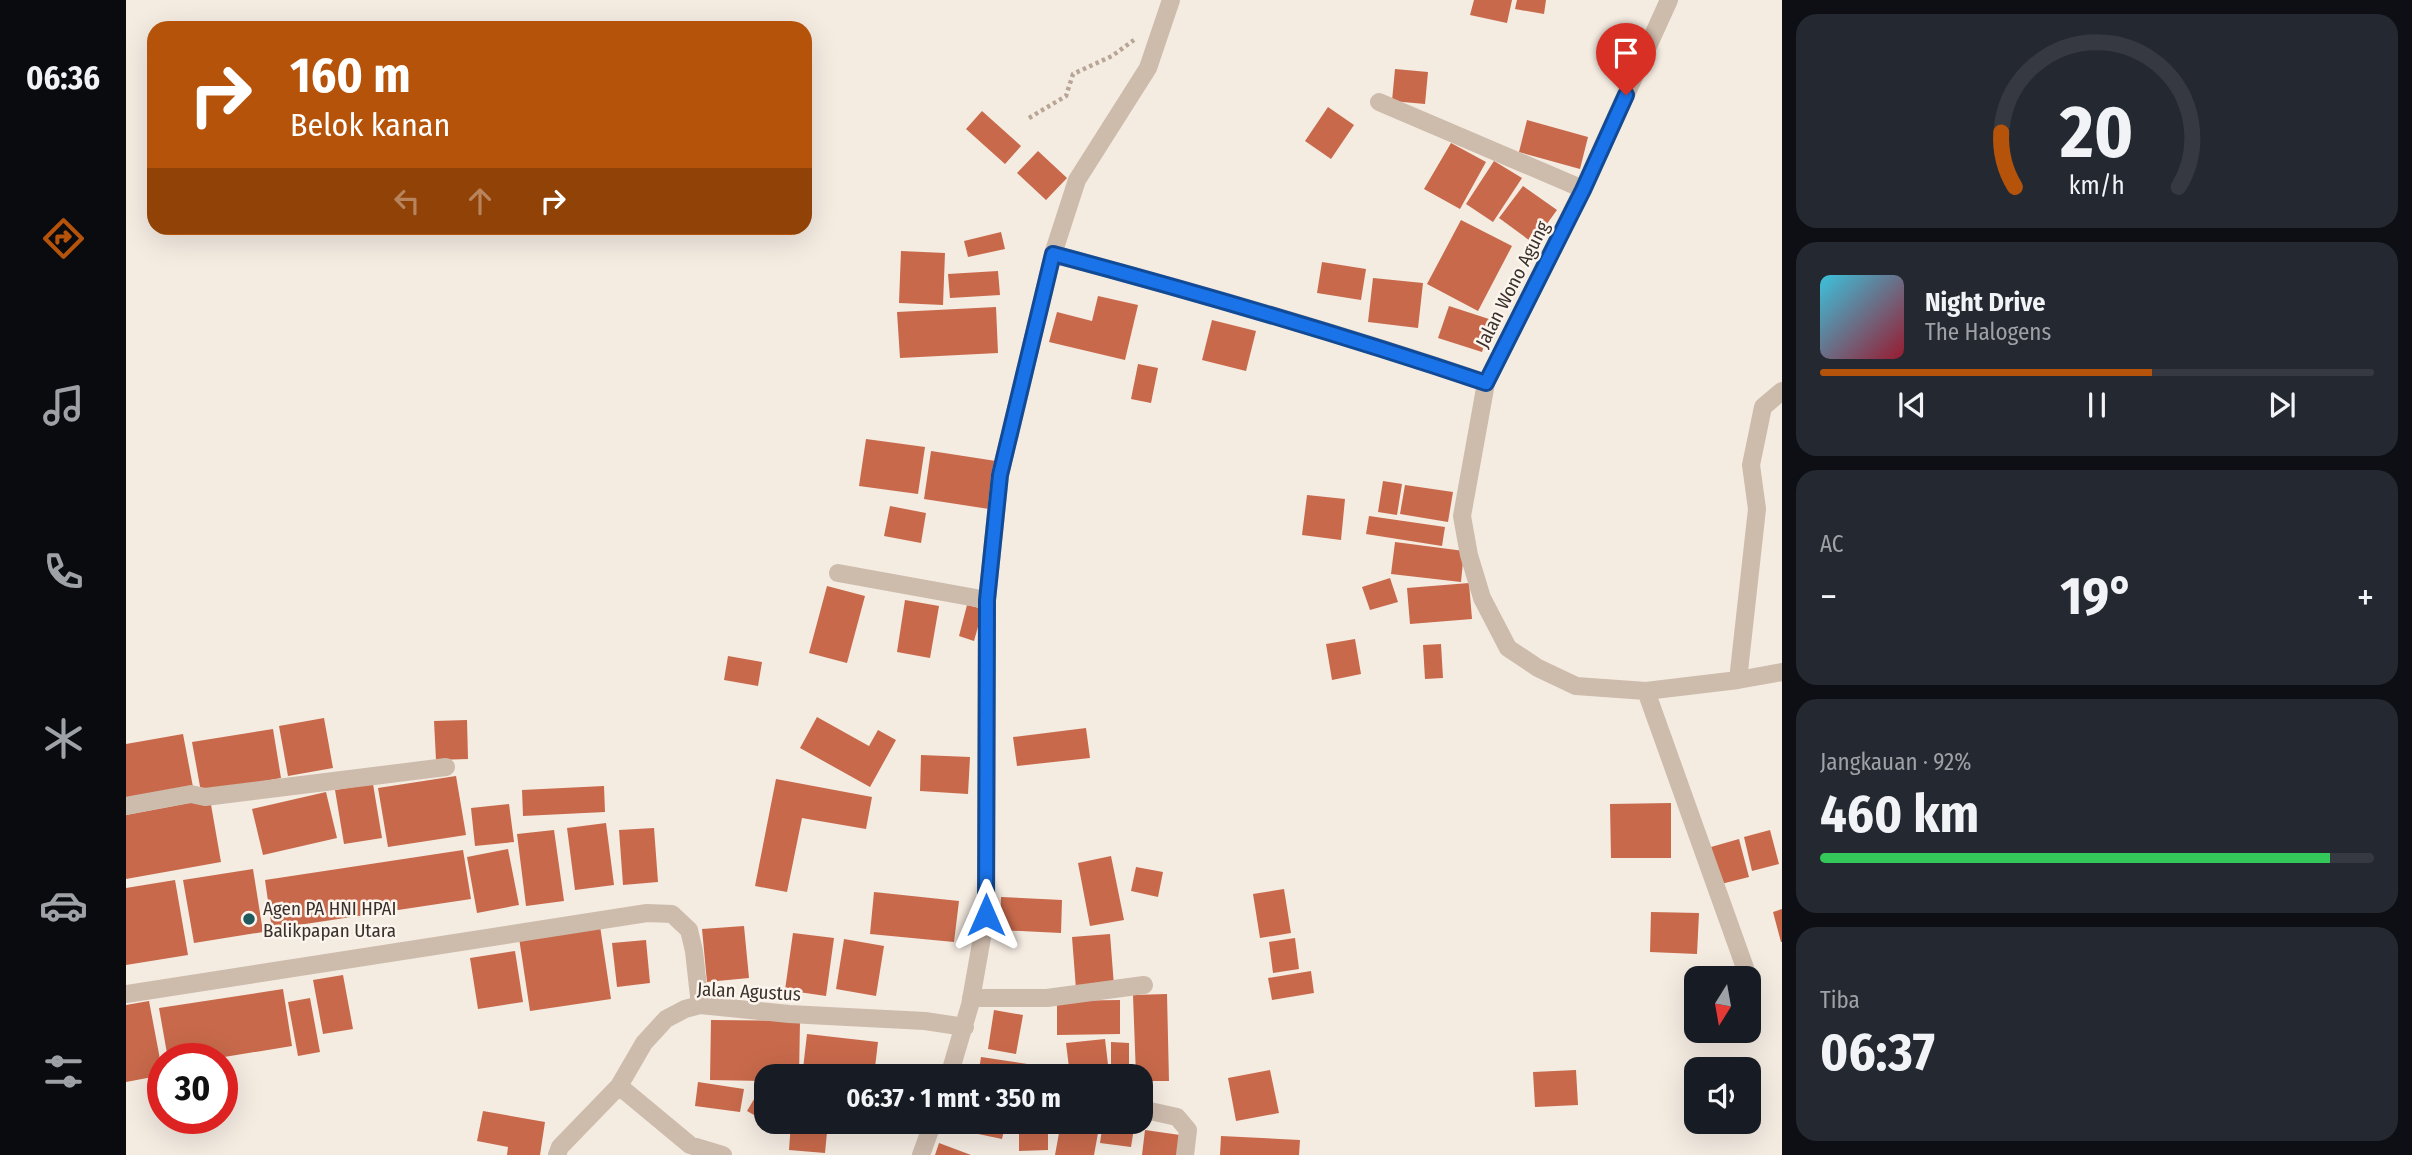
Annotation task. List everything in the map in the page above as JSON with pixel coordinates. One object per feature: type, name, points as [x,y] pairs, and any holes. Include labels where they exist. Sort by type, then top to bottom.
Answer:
[{"type":"street","name":"Jalan Wono Agung","points":[[1670,0],[1583,190],[1486,383],[1462,516],[1469,555],[1482,598],[1508,648],[1538,668],[1576,686],[1646,691],[1782,672]]},
{"type":"street","points":[[953,1064],[965,1027],[986,915],[987,600],[1000,475],[1053,254],[1077,180],[1148,68],[1169,9]]},
{"type":"street","points":[[1379,103],[1583,190]]},
{"type":"street","points":[[1053,254],[1315,327],[1486,383]]},
{"type":"street","points":[[1738,680],[1757,509],[1751,465],[1763,407],[1782,391]]},
{"type":"street","points":[[838,573],[987,600]]},
{"type":"street","points":[[1646,691],[1744,966]]},
{"type":"street","points":[[126,806],[191,794],[205,797],[446,767]]},
{"type":"street","points":[[126,994],[647,913],[672,914],[689,930],[700,1005]]},
{"type":"street","points":[[971,998],[1047,998],[1144,985]]},
{"type":"street","name":"Jalan Agustus","points":[[557,1155],[560,1147],[620,1086],[644,1044],[666,1019],[685,1009],[700,1005],[789,1014],[925,1021],[965,1027]]},
{"type":"street","points":[[620,1086],[690,1145],[723,1155]]},
{"type":"street","points":[[1153,1112],[1177,1117],[1188,1130],[1185,1155]]},
{"type":"street","points":[[921,1155],[929,1134]]},
{"type":"path","points":[[1030,118],[1066,96],[1073,74],[1112,56],[1169,9]]},
{"type":"building","points":[[1474,0],[1512,0],[1507,23],[1470,15]]},
{"type":"building","points":[[1517,0],[1546,0],[1544,14],[1515,9]]},
{"type":"building","points":[[1395,69],[1428,72],[1425,104],[1392,101]]},
{"type":"building","points":[[1328,107],[1354,125],[1331,159],[1305,141]]},
{"type":"building","points":[[982,111],[1021,146],[1005,164],[966,129]]},
{"type":"building","points":[[1527,120],[1588,137],[1580,169],[1519,152]]},
{"type":"building","points":[[1451,143],[1486,162],[1460,209],[1424,189]]},
{"type":"building","points":[[1038,151],[1067,178],[1046,200],[1017,173]]},
{"type":"building","points":[[1494,161],[1522,178],[1493,222],[1466,204]]},
{"type":"building","points":[[1523,186],[1557,210],[1533,243],[1499,218]]},
{"type":"building","points":[[1461,220],[1512,246],[1478,311],[1427,284]]},
{"type":"building","points":[[1001,232],[1005,249],[968,257],[964,241]]},
{"type":"building","points":[[901,251],[945,253],[943,305],[899,303]]},
{"type":"building","points":[[1322,262],[1366,269],[1361,300],[1317,293]]},
{"type":"building","points":[[998,271],[1000,295],[950,298],[948,274]]},
{"type":"building","points":[[1373,278],[1423,283],[1418,328],[1368,322]]},
{"type":"building","points":[[1098,296],[1138,305],[1125,360],[1049,342],[1057,312],[1092,321]]},
{"type":"building","points":[[1449,306],[1492,320],[1482,352],[1438,338]]},
{"type":"building","points":[[996,307],[998,353],[900,358],[897,312]]},
{"type":"building","points":[[1212,320],[1256,331],[1246,371],[1202,360]]},
{"type":"building","points":[[1138,364],[1158,368],[1151,403],[1131,399]]},
{"type":"building","points":[[866,439],[925,447],[918,494],[859,486]]},
{"type":"building","points":[[931,451],[996,461],[989,509],[924,499]]},
{"type":"building","points":[[1383,481],[1402,484],[1397,515],[1378,512]]},
{"type":"building","points":[[1405,485],[1453,492],[1448,522],[1400,514]]},
{"type":"building","points":[[1307,495],[1345,499],[1341,540],[1302,535]]},
{"type":"building","points":[[890,506],[926,513],[921,543],[884,536]]},
{"type":"building","points":[[1369,516],[1445,527],[1442,546],[1366,534]]},
{"type":"building","points":[[1395,542],[1464,551],[1461,582],[1391,574]]},
{"type":"building","points":[[1390,578],[1398,602],[1370,610],[1362,587]]},
{"type":"building","points":[[1469,583],[1472,619],[1410,624],[1407,588]]},
{"type":"building","points":[[827,586],[865,596],[847,663],[809,653]]},
{"type":"building","points":[[905,600],[939,606],[930,658],[897,652]]},
{"type":"building","points":[[967,605],[983,609],[974,641],[959,636]]},
{"type":"building","points":[[1355,639],[1361,674],[1332,680],[1326,644]]},
{"type":"building","points":[[1441,644],[1443,678],[1425,679],[1423,645]]},
{"type":"building","points":[[728,656],[762,662],[758,686],[724,680]]},
{"type":"building","points":[[817,717],[869,746],[878,730],[896,740],[870,787],[800,748]]},
{"type":"building","points":[[324,718],[333,768],[288,776],[279,726]]},
{"type":"building","points":[[467,720],[468,759],[436,760],[434,721]]},
{"type":"building","points":[[1086,728],[1090,758],[1017,766],[1013,737]]},
{"type":"building","points":[[273,729],[281,778],[201,792],[192,742]]},
{"type":"building","points":[[183,734],[193,787],[126,798],[126,744]]},
{"type":"building","points":[[921,755],[970,757],[968,794],[920,791]]},
{"type":"building","points":[[456,776],[466,835],[388,847],[378,788]]},
{"type":"building","points":[[776,779],[872,797],[866,829],[802,818],[787,892],[755,886]]},
{"type":"building","points":[[373,784],[382,838],[344,844],[335,790]]},
{"type":"building","points":[[604,786],[605,812],[523,816],[522,790]]},
{"type":"building","points":[[326,792],[337,838],[263,855],[252,809]]},
{"type":"building","points":[[210,799],[221,862],[126,879],[126,815]]},
{"type":"building","points":[[1671,803],[1671,858],[1611,858],[1610,804]]},
{"type":"building","points":[[509,804],[514,842],[475,846],[471,808]]},
{"type":"building","points":[[606,823],[614,885],[575,890],[567,828]]},
{"type":"building","points":[[654,828],[658,882],[623,885],[619,830]]},
{"type":"building","points":[[554,830],[564,901],[526,906],[517,834]]},
{"type":"building","points":[[1770,830],[1779,864],[1752,871],[1744,837]]},
{"type":"building","points":[[1739,839],[1749,877],[1721,884],[1711,847]]},
{"type":"building","points":[[508,849],[519,905],[477,913],[467,857]]},
{"type":"building","points":[[463,850],[471,899],[272,929],[265,880]]},
{"type":"building","points":[[1111,856],[1124,920],[1090,926],[1078,863]]},
{"type":"building","points":[[1136,867],[1163,872],[1158,897],[1131,891]]},
{"type":"building","points":[[253,869],[263,932],[194,943],[183,880]]},
{"type":"building","points":[[175,880],[188,955],[126,965],[126,888]]},
{"type":"building","points":[[1284,889],[1291,933],[1260,938],[1253,894]]},
{"type":"building","points":[[874,892],[959,901],[954,942],[870,934]]},
{"type":"building","points":[[1001,897],[1062,900],[1061,933],[1000,930]]},
{"type":"building","points":[[1782,909],[1782,942],[1781,942],[1773,912]]},
{"type":"building","points":[[1651,912],[1699,913],[1697,954],[1650,952]]},
{"type":"building","points":[[600,926],[611,999],[530,1011],[519,938]]},
{"type":"building","points":[[744,926],[749,978],[707,982],[702,929]]},
{"type":"building","points":[[793,933],[834,938],[826,996],[785,990]]},
{"type":"building","points":[[1110,934],[1114,986],[1076,989],[1072,937]]},
{"type":"building","points":[[1295,938],[1299,969],[1273,973],[1269,942]]},
{"type":"building","points":[[844,939],[884,946],[876,996],[836,989]]},
{"type":"building","points":[[646,940],[650,983],[617,987],[612,943]]},
{"type":"building","points":[[515,951],[523,1002],[478,1009],[470,958]]},
{"type":"building","points":[[1311,971],[1314,993],[1272,1000],[1268,978]]},
{"type":"building","points":[[343,975],[353,1029],[323,1034],[313,980]]},
{"type":"building","points":[[283,989],[292,1046],[238,1055],[238,1043],[165,1043],[159,1008]]},
{"type":"building","points":[[1167,994],[1169,1081],[1153,1081],[1153,1064],[1136,1064],[1133,995]]},
{"type":"building","points":[[310,998],[320,1052],[298,1056],[288,1002]]},
{"type":"building","points":[[1120,1000],[1120,1034],[1057,1035],[1057,1001]]},
{"type":"building","points":[[149,1001],[157,1043],[147,1043],[147,1078],[126,1082],[126,1005]]},
{"type":"building","points":[[994,1010],[1023,1015],[1016,1054],[988,1049]]},
{"type":"building","points":[[711,1020],[800,1021],[799,1064],[754,1064],[754,1081],[710,1080]]},
{"type":"building","points":[[807,1034],[878,1042],[875,1064],[804,1064]]},
{"type":"building","points":[[1105,1039],[1108,1064],[1069,1064],[1066,1043]]},
{"type":"building","points":[[1111,1042],[1129,1043],[1129,1064],[1111,1064]]},
{"type":"building","points":[[981,1057],[1027,1064],[980,1064]]},
{"type":"building","points":[[1270,1070],[1279,1113],[1236,1121],[1228,1078]]},
{"type":"building","points":[[1576,1070],[1578,1105],[1535,1107],[1533,1072]]},
{"type":"building","points":[[698,1082],[744,1089],[740,1112],[695,1106]]},
{"type":"building","points":[[754,1099],[754,1115],[747,1111]]},
{"type":"building","points":[[483,1111],[545,1122],[540,1155],[507,1155],[508,1147],[477,1141]]},
{"type":"building","points":[[1153,1131],[1180,1135],[1177,1155],[1142,1155],[1145,1134],[1153,1134]]},
{"type":"building","points":[[790,1134],[827,1134],[825,1153],[789,1150]]},
{"type":"building","points":[[978,1134],[1003,1134],[1002,1139]]},
{"type":"building","points":[[1019,1134],[1048,1134],[1048,1150],[1019,1151]]},
{"type":"building","points":[[1059,1134],[1098,1134],[1094,1155],[1055,1155]]},
{"type":"building","points":[[1101,1134],[1133,1134],[1131,1147],[1100,1143]]},
{"type":"building","points":[[1221,1136],[1300,1140],[1299,1155],[1220,1155]]},
{"type":"building","points":[[939,1143],[971,1155],[935,1155]]},
{"type":"place","name":"Agen PA HNI HPAI Balikpapan Utara","points":[[249,919]]},
{"type":"route","points":[[986,915],[987,600],[1000,475],[1053,254],[1367,342],[1486,383],[1583,190],[1626,95]]}]
